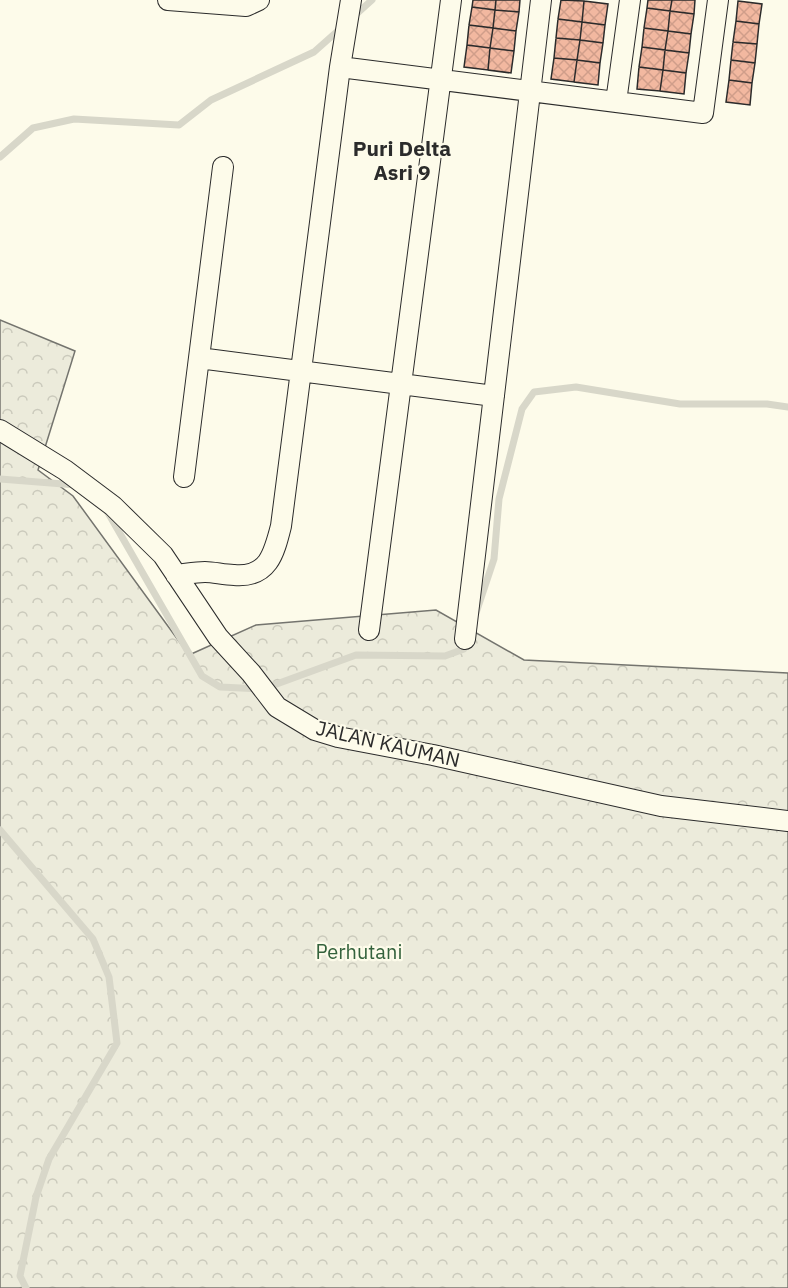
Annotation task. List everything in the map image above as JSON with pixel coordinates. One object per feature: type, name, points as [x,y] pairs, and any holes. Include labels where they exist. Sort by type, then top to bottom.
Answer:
[{"type":"street","points":[[168,0],[246,6],[259,0]]},
{"type":"street","points":[[369,630],[451,0]]},
{"type":"street","points":[[465,639],[541,0]]},
{"type":"street","points":[[616,102],[630,0]]},
{"type":"street","points":[[342,57],[441,79],[703,113],[718,0]]},
{"type":"street","points":[[176,575],[205,572],[236,576],[254,573],[266,565],[274,552],[281,526],[350,4]]},
{"type":"street","points":[[184,477],[223,167]]},
{"type":"street","points":[[199,358],[494,396]]},
{"type":"street","name":"JALAN KAUMAN","points":[[0,430],[65,470],[113,506],[163,555],[218,637],[251,673],[277,707],[315,730],[338,737],[434,754],[661,806],[788,822]]},
{"type":"green space","name":"Perhutani","points":[[0,320],[75,351],[38,470],[73,496],[189,655],[256,625],[436,610],[524,660],[788,673],[788,1288],[0,1288]]},
{"type":"building","points":[[473,0],[496,0],[495,10],[472,7]]},
{"type":"building","points":[[496,0],[520,0],[519,12],[495,10]]},
{"type":"building","points":[[561,0],[584,1],[582,22],[558,19]]},
{"type":"building","points":[[648,0],[672,0],[670,11],[647,8]]},
{"type":"building","points":[[672,0],[695,0],[694,14],[670,11]]},
{"type":"building","points":[[584,1],[608,4],[605,25],[582,22]]},
{"type":"building","points":[[738,1],[762,4],[759,24],[736,21]]},
{"type":"building","points":[[472,7],[495,10],[493,28],[469,25]]},
{"type":"building","points":[[647,8],[670,11],[668,31],[644,28]]},
{"type":"building","points":[[495,10],[519,12],[516,31],[493,28]]},
{"type":"building","points":[[670,11],[694,14],[691,34],[668,31]]},
{"type":"building","points":[[558,19],[582,22],[580,40],[556,38]]},
{"type":"building","points":[[736,21],[759,24],[757,44],[733,42]]},
{"type":"building","points":[[582,22],[605,25],[603,43],[580,40]]},
{"type":"building","points":[[469,25],[493,28],[490,48],[467,45]]},
{"type":"building","points":[[493,28],[516,31],[514,51],[490,48]]},
{"type":"building","points":[[644,28],[668,31],[665,50],[642,47]]},
{"type":"building","points":[[668,31],[691,34],[689,53],[665,50]]},
{"type":"building","points":[[556,38],[580,40],[577,60],[554,58]]},
{"type":"building","points":[[580,40],[603,43],[600,63],[577,60]]},
{"type":"building","points":[[733,42],[757,44],[755,63],[731,60]]},
{"type":"building","points":[[467,45],[490,48],[488,70],[464,67]]},
{"type":"building","points":[[642,47],[665,50],[663,70],[639,67]]},
{"type":"building","points":[[490,48],[514,51],[511,73],[488,70]]},
{"type":"building","points":[[665,50],[689,53],[686,73],[663,70]]},
{"type":"building","points":[[554,58],[577,60],[574,82],[551,79]]},
{"type":"building","points":[[577,60],[600,63],[598,85],[574,82]]},
{"type":"building","points":[[731,60],[755,63],[752,83],[729,80]]},
{"type":"building","points":[[639,67],[663,70],[660,91],[637,89]]},
{"type":"building","points":[[663,70],[686,73],[684,94],[660,91]]},
{"type":"building","points":[[729,80],[752,83],[750,105],[726,102]]},
{"type":"waterway","points":[[352,18],[372,0]]},
{"type":"waterway","points":[[0,157],[33,128],[74,119],[179,125],[211,100],[314,52],[341,28]]},
{"type":"waterway","points":[[476,613],[494,559],[499,499],[522,409],[534,392],[576,387],[680,404],[767,404],[788,407]]},
{"type":"waterway","points":[[0,479],[76,485]]},
{"type":"waterway","points":[[107,511],[202,676],[220,687],[263,689],[356,655],[445,656],[464,649],[467,640]]},
{"type":"waterway","points":[[0,830],[93,939],[109,977],[117,1043],[49,1159],[36,1197],[20,1276],[26,1288]]},
{"type":"district","name":"Puri Delta Asri 9","points":[[402,161]]}]
